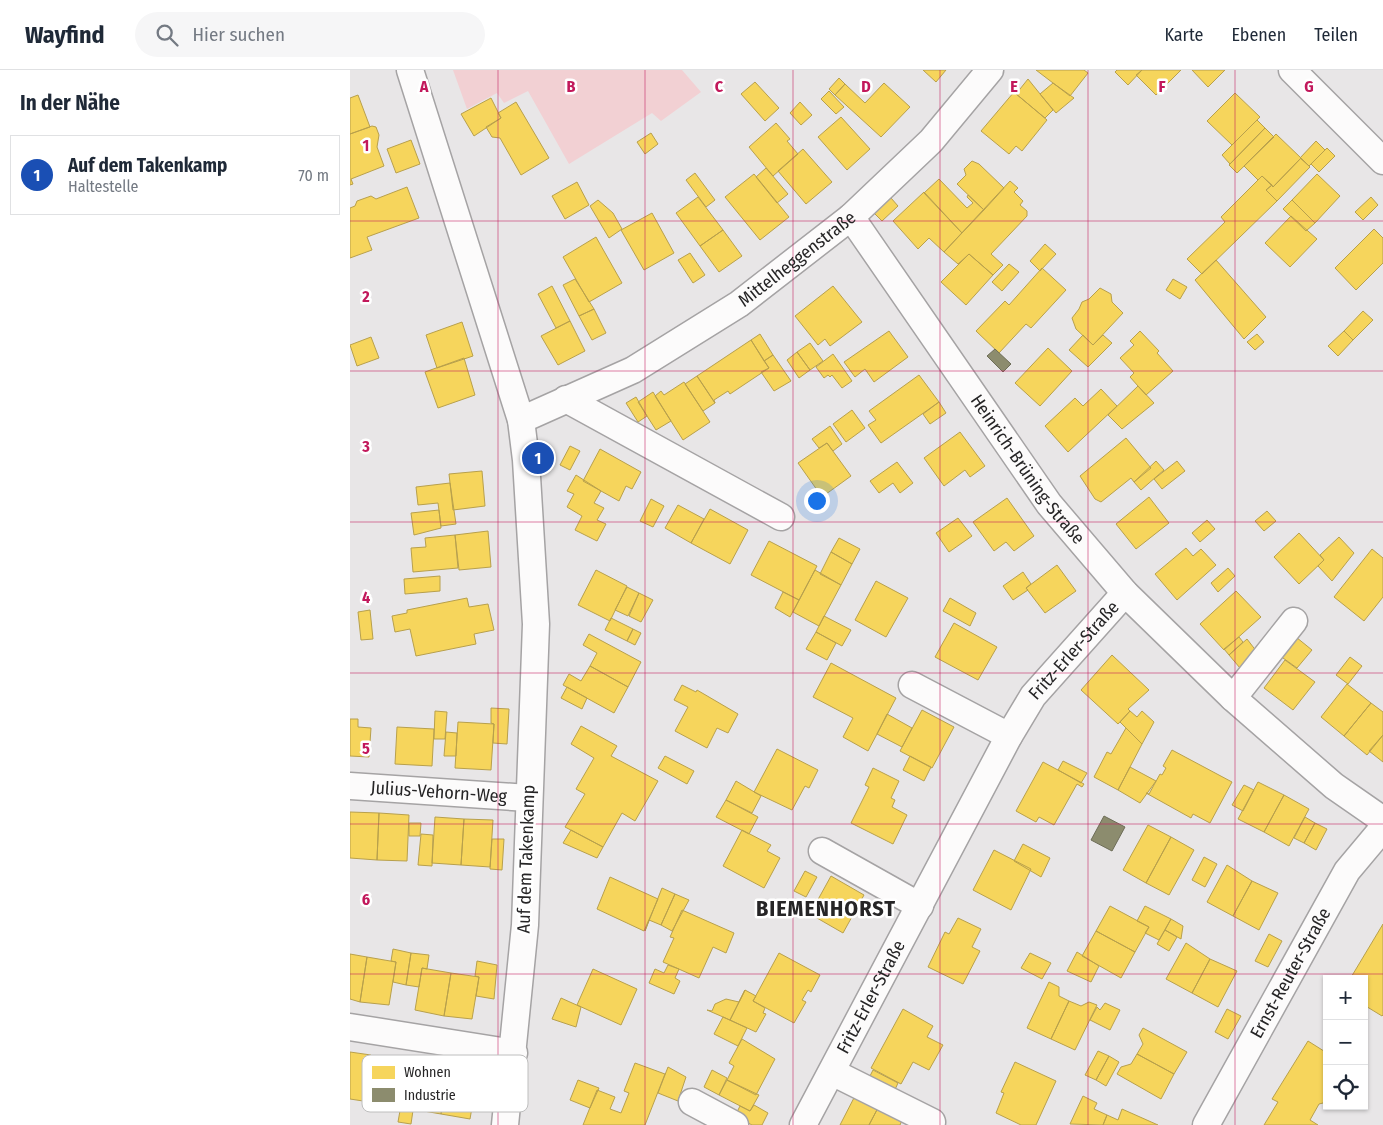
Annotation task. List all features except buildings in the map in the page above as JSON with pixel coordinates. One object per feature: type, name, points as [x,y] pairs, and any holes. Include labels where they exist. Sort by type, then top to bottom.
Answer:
[{"type":"street","name":"Auf dem Takenkamp","points":[[410,70],[521,420],[536,624],[528,798],[525,925],[514,1053]]},
{"type":"street","name":"Mittelheggenstraße","points":[[521,420],[633,370],[739,304],[851,217],[931,142],[990,70]]},
{"type":"street","points":[[1292,70],[1383,161]]},
{"type":"street","name":"Heinrich-Brüning-Straße","points":[[851,217],[1049,504],[1125,593],[1233,698],[1334,786],[1383,820]]},
{"type":"street","points":[[566,399],[781,517]]},
{"type":"street","name":"Fritz-Erler-Straße","points":[[803,1125],[1009,736],[1033,696],[1125,593]]},
{"type":"street","points":[[1233,698],[1294,621]]},
{"type":"street","points":[[912,685],[1009,736]]},
{"type":"street","name":"Julius-Vehorn-Weg","points":[[350,786],[528,798]]},
{"type":"street","name":"Ernst-Reuter-Straße","points":[[1206,1125],[1347,871],[1383,828]]},
{"type":"street","points":[[822,850],[920,906]]},
{"type":"street","points":[[350,1027],[514,1053]]},
{"type":"street","points":[[832,1072],[932,1122]]},
{"type":"street","points":[[692,1102],[736,1125]]},
{"type":"street","name":"Auf dem Takenkamp","points":[[505,1125],[507,1112]]},
{"type":"shaded area","points":[[453,70],[682,70],[701,92],[661,121],[652,113],[569,164],[528,91],[504,103],[497,93],[467,109]]},
{"type":"place","name":"Auf dem Takenkamp","points":[[538,458]]},
{"type":"district","name":"BIEMENHORST","points":[[826,908]]}]
